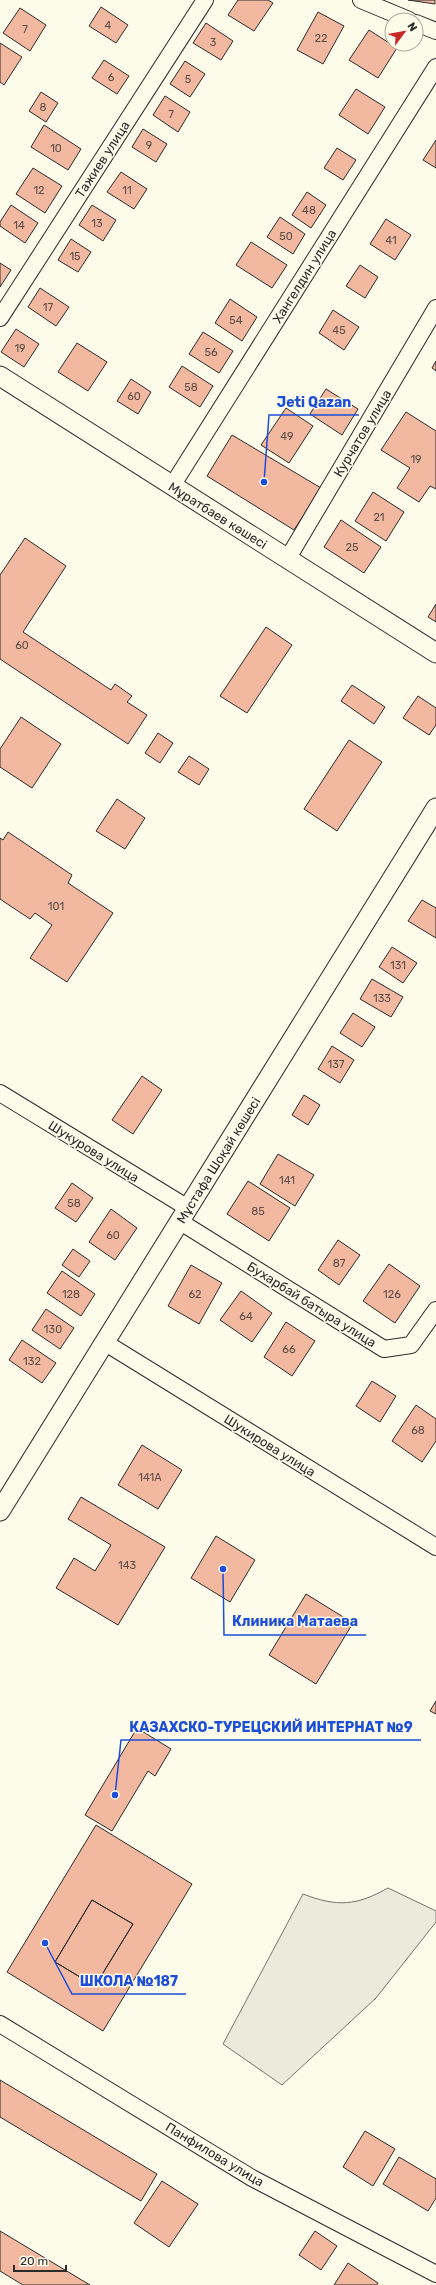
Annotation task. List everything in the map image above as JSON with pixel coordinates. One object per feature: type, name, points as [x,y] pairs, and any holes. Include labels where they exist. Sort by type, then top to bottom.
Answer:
[{"type":"street","name":"Тажиев улица","points":[[0,318],[205,0]]},
{"type":"street","points":[[361,0],[390,12]]},
{"type":"street","points":[[424,26],[436,31]]},
{"type":"street","name":"Хангелдин улица","points":[[172,486],[436,67]]},
{"type":"street","name":"Курчатов улица","points":[[288,558],[436,308]]},
{"type":"street","name":"Мұратбаев көшесі","points":[[0,376],[436,653]]},
{"type":"street","name":"Мұстафа Шоқай көшесі","points":[[0,1511],[436,808]]},
{"type":"street","name":"Шукурова улица","points":[[0,1093],[184,1215]]},
{"type":"street","name":"Бухарбай батыра улица","points":[[184,1215],[384,1349],[411,1345],[436,1310]]},
{"type":"street","name":"Шукирова улица","points":[[104,1342],[436,1547]]},
{"type":"street","name":"Панфилова улица","points":[[0,2024],[252,2178],[436,2274]]},
{"type":"shaded area","points":[[388,1888],[436,1911],[436,1922],[376,1998],[282,2085],[223,2044],[303,1894],[326,1901],[346,1903],[366,1898]]},
{"type":"building","points":[[238,0],[268,0],[273,3],[254,31],[228,15]]},
{"type":"building","points":[[408,0],[435,0],[435,4]]},
{"type":"building","points":[[101,7],[128,25],[116,43],[89,26]]},
{"type":"building","points":[[20,8],[46,25],[30,51],[3,33]]},
{"type":"building","points":[[318,12],[344,26],[323,64],[297,50]]},
{"type":"building","points":[[206,23],[233,41],[221,60],[193,43]]},
{"type":"building","points":[[369,30],[384,40],[384,52],[394,52],[378,78],[349,60]]},
{"type":"building","points":[[0,43],[22,57],[4,85],[0,82]]},
{"type":"building","points":[[104,60],[129,76],[117,94],[92,78]]},
{"type":"building","points":[[185,61],[205,74],[190,97],[170,84]]},
{"type":"building","points":[[356,89],[385,107],[368,134],[339,115]]},
{"type":"building","points":[[41,92],[58,103],[46,122],[29,111]]},
{"type":"building","points":[[165,96],[190,112],[178,132],[153,115]]},
{"type":"building","points":[[44,125],[81,149],[68,170],[31,147]]},
{"type":"building","points":[[143,129],[167,144],[156,162],[132,147]]},
{"type":"building","points":[[436,140],[436,168],[423,160]]},
{"type":"building","points":[[337,148],[356,160],[343,180],[324,168]]},
{"type":"building","points":[[33,168],[62,186],[45,213],[16,194]]},
{"type":"building","points":[[121,172],[147,189],[134,209],[107,192]]},
{"type":"building","points":[[307,192],[326,205],[311,228],[292,215]]},
{"type":"building","points":[[11,205],[38,223],[25,243],[0,226],[0,222]]},
{"type":"building","points":[[92,205],[116,220],[103,241],[79,225]]},
{"type":"building","points":[[280,217],[305,234],[293,254],[267,237]]},
{"type":"building","points":[[386,219],[411,235],[395,260],[370,244]]},
{"type":"building","points":[[71,239],[91,252],[78,272],[58,260]]},
{"type":"building","points":[[251,242],[287,265],[272,288],[236,265]]},
{"type":"building","points":[[0,263],[11,270],[0,287]]},
{"type":"building","points":[[360,265],[378,277],[365,298],[346,286]]},
{"type":"building","points":[[40,288],[69,307],[56,326],[28,307]]},
{"type":"building","points":[[230,299],[257,317],[242,341],[215,323]]},
{"type":"building","points":[[333,310],[359,327],[344,350],[319,333]]},
{"type":"building","points":[[16,329],[39,344],[24,367],[1,352]]},
{"type":"building","points":[[203,332],[233,351],[219,373],[189,354]]},
{"type":"building","points":[[77,343],[107,362],[88,391],[58,372]]},
{"type":"building","points":[[436,361],[436,371],[432,368]]},
{"type":"building","points":[[182,366],[213,386],[200,407],[169,387]]},
{"type":"building","points":[[131,379],[151,392],[138,414],[117,401]]},
{"type":"building","points":[[326,389],[358,409],[342,435],[310,414]]},
{"type":"building","points":[[286,408],[313,426],[289,463],[261,445]]},
{"type":"building","points":[[406,412],[436,431],[436,489],[430,486],[419,502],[397,488],[410,468],[381,450]]},
{"type":"building","points":[[232,435],[321,488],[294,530],[207,476]]},
{"type":"building","points":[[373,492],[404,512],[386,541],[355,521]]},
{"type":"building","points":[[341,520],[381,547],[364,573],[324,547]]},
{"type":"building","points":[[25,538],[66,566],[23,632],[111,690],[115,684],[132,696],[127,702],[147,715],[128,744],[0,659],[0,575]]},
{"type":"building","points":[[436,604],[436,622],[428,617]]},
{"type":"building","points":[[266,627],[292,645],[247,713],[220,696]]},
{"type":"building","points":[[352,685],[385,707],[374,724],[341,701]]},
{"type":"building","points":[[418,696],[436,708],[436,725],[429,735],[403,718]]},
{"type":"building","points":[[21,717],[61,744],[32,788],[0,767],[0,749]]},
{"type":"building","points":[[158,733],[173,743],[160,763],[145,753]]},
{"type":"building","points":[[349,740],[382,762],[337,831],[304,809]]},
{"type":"building","points":[[189,756],[209,769],[199,785],[178,772]]},
{"type":"building","points":[[117,799],[145,818],[125,849],[96,831]]},
{"type":"building","points":[[8,832],[72,875],[68,883],[113,913],[67,982],[30,958],[52,925],[35,913],[30,919],[0,899],[0,838],[3,840]]},
{"type":"building","points":[[422,900],[436,908],[436,938],[408,921]]},
{"type":"building","points":[[392,947],[417,963],[403,983],[379,967]]},
{"type":"building","points":[[372,979],[403,997],[391,1017],[360,999]]},
{"type":"building","points":[[353,1013],[375,1027],[362,1047],[340,1033]]},
{"type":"building","points":[[332,1046],[354,1060],[340,1083],[318,1069]]},
{"type":"building","points":[[142,1076],[162,1090],[133,1134],[112,1120]]},
{"type":"building","points":[[304,1095],[320,1105],[308,1125],[292,1115]]},
{"type":"building","points":[[278,1154],[314,1175],[295,1206],[260,1184]]},
{"type":"building","points":[[248,1181],[290,1208],[269,1241],[227,1214]]},
{"type":"building","points":[[72,1183],[93,1198],[76,1222],[55,1208]]},
{"type":"building","points":[[111,1209],[137,1228],[115,1260],[89,1242]]},
{"type":"building","points":[[338,1240],[360,1255],[339,1285],[318,1270]]},
{"type":"building","points":[[73,1249],[90,1261],[79,1277],[62,1265]]},
{"type":"building","points":[[389,1264],[420,1286],[395,1323],[363,1301]]},
{"type":"building","points":[[191,1265],[222,1283],[199,1324],[168,1306]]},
{"type":"building","points":[[62,1271],[95,1294],[81,1316],[47,1293]]},
{"type":"building","points":[[241,1291],[272,1313],[252,1342],[220,1320]]},
{"type":"building","points":[[46,1309],[74,1328],[60,1349],[32,1330]]},
{"type":"building","points":[[286,1322],[315,1341],[292,1376],[264,1357]]},
{"type":"building","points":[[22,1340],[56,1363],[42,1383],[9,1360]]},
{"type":"building","points":[[372,1381],[396,1396],[380,1422],[356,1406]]},
{"type":"building","points":[[416,1405],[436,1419],[436,1441],[422,1462],[392,1441]]},
{"type":"building","points":[[142,1445],[182,1470],[158,1509],[118,1485]]},
{"type":"building","points":[[81,1497],[165,1547],[118,1625],[56,1588],[74,1558],[95,1571],[111,1545],[68,1519]]},
{"type":"building","points":[[216,1536],[255,1560],[230,1602],[191,1578]]},
{"type":"building","points":[[306,1594],[353,1623],[316,1684],[269,1655]]},
{"type":"building","points":[[436,1701],[436,1714],[430,1711]]},
{"type":"building","points":[[137,1728],[171,1749],[155,1776],[148,1771],[112,1831],[85,1815]]},
{"type":"building","points":[[96,1825],[192,1884],[103,2031],[7,1972]],"holes":[[[92,1900],[133,1924],[95,1986],[55,1962]]]},
{"type":"building","points":[[92,1900],[133,1924],[95,1986],[55,1962]]},
{"type":"building","points":[[0,2080],[157,2174],[141,2201],[0,2117]]},
{"type":"building","points":[[365,2131],[395,2149],[373,2186],[343,2167]]},
{"type":"building","points":[[399,2157],[436,2179],[436,2198],[428,2211],[383,2184]]},
{"type":"building","points":[[162,2181],[198,2204],[169,2247],[134,2223]]},
{"type":"building","points":[[0,2231],[90,2285],[23,2285],[0,2271]]},
{"type":"building","points":[[315,2231],[337,2246],[321,2270],[299,2255]]},
{"type":"building","points":[[348,2263],[378,2283],[377,2285],[334,2285]]},
{"type":"place","name":"Jeti Qazan","points":[[264,482]]},
{"type":"place","name":"Клиника Матаева","points":[[223,1569]]},
{"type":"place","name":"КАЗАХСКО-ТУРЕЦСКИЙ ИНТЕРНАТ №9","points":[[115,1795]]},
{"type":"place","name":"ШКОЛА №187","points":[[45,1943]]}]
